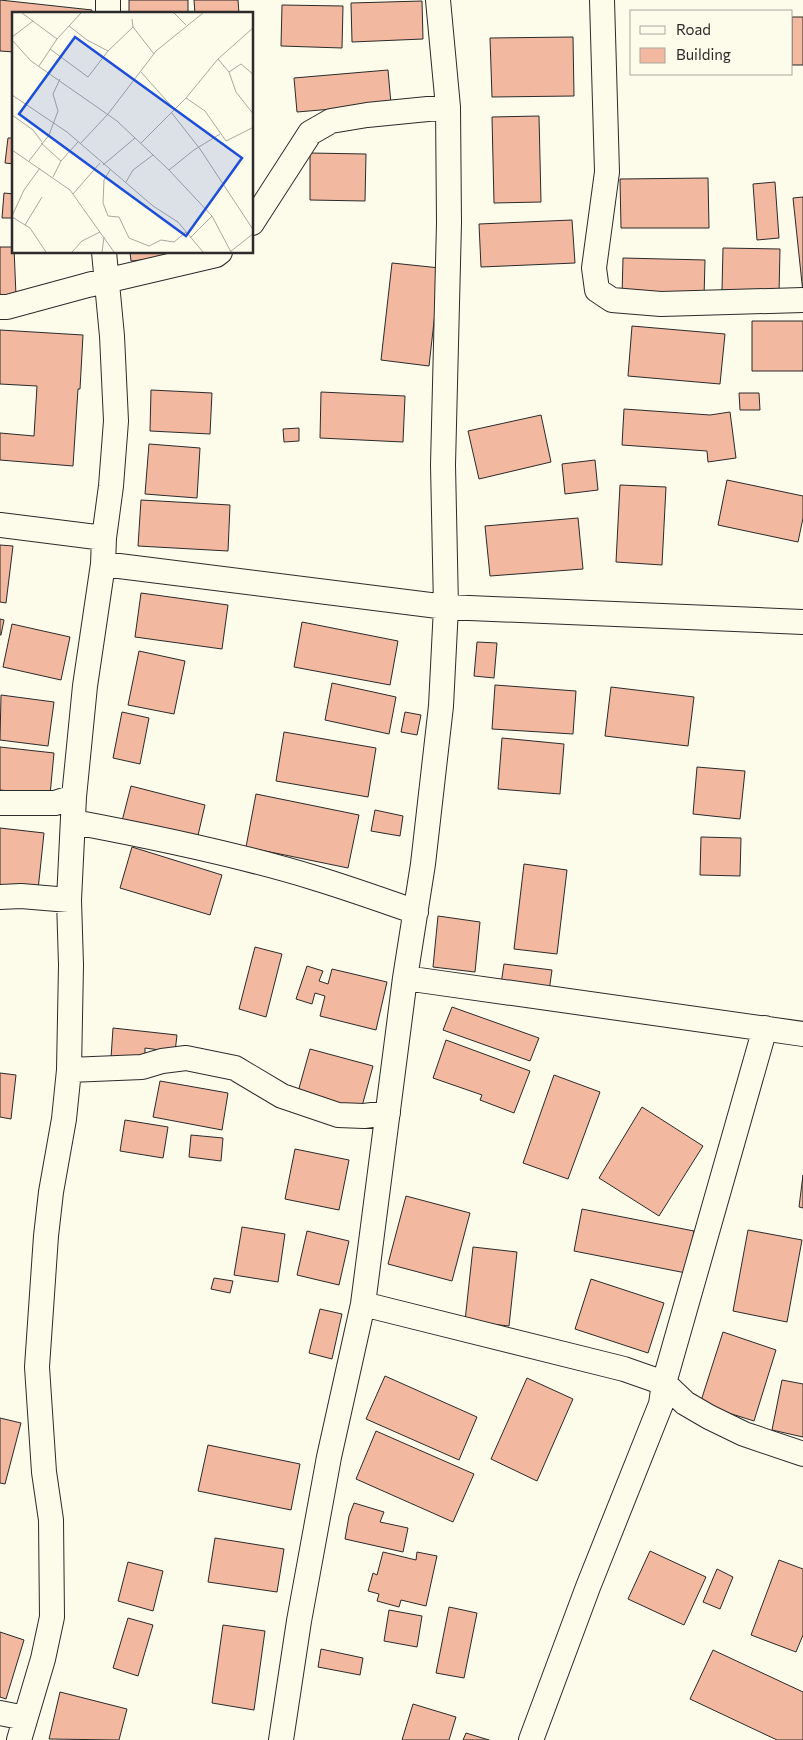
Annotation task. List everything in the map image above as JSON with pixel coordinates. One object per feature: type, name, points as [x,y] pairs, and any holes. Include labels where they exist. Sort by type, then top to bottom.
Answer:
[{"type":"street","points":[[281,1740],[299,1621],[329,1457],[363,1304],[405,978],[423,864],[440,706],[446,606],[443,466],[449,223],[448,107],[438,0]]},
{"type":"street","points":[[602,0],[607,172],[594,268],[597,290],[612,300],[661,304],[803,300]]},
{"type":"street","points":[[254,220],[310,133],[332,121],[367,115],[448,107]]},
{"type":"street","points":[[0,1712],[22,1729],[43,1659],[52,1617],[51,1520],[44,1472],[37,1368],[46,1236],[70,1070],[71,965],[69,900],[74,797],[85,686],[112,486],[116,421],[112,336],[104,254]]},
{"type":"street","points":[[0,308],[217,254]]},
{"type":"street","points":[[0,526],[104,538]]},
{"type":"street","points":[[102,564],[446,606],[803,622]]},
{"type":"street","points":[[0,803],[55,803],[74,797]]},
{"type":"street","points":[[74,822],[143,835],[260,863],[314,878],[416,912]]},
{"type":"street","points":[[0,897],[21,896],[69,900]]},
{"type":"street","points":[[405,978],[803,1034]]},
{"type":"street","points":[[531,1740],[588,1586],[651,1431],[660,1404],[664,1383],[765,1028]]},
{"type":"street","points":[[70,1070],[142,1067],[162,1061],[186,1058],[235,1068],[282,1096],[338,1115],[364,1116],[388,1113]]},
{"type":"street","points":[[363,1304],[615,1366],[664,1383],[685,1403],[744,1434],[803,1454]]},
{"type":"building","points":[[0,0],[92,10],[92,12],[12,12],[12,52],[0,51]]},
{"type":"building","points":[[129,0],[188,0],[188,12],[129,12]]},
{"type":"building","points":[[194,0],[238,0],[239,12],[195,12]]},
{"type":"building","points":[[422,1],[423,39],[352,42],[351,3]]},
{"type":"building","points":[[282,5],[343,6],[342,48],[281,46]]},
{"type":"building","points":[[793,17],[803,17],[803,65],[793,65]]},
{"type":"building","points":[[573,37],[574,96],[492,97],[490,38]]},
{"type":"building","points":[[388,70],[391,104],[297,112],[294,78]]},
{"type":"building","points":[[539,116],[541,202],[494,203],[492,117]]},
{"type":"building","points":[[8,138],[12,138],[12,164],[5,163]]},
{"type":"building","points":[[310,153],[366,154],[365,201],[310,200]]},
{"type":"building","points":[[708,178],[709,228],[621,228],[620,179]]},
{"type":"building","points":[[775,182],[779,238],[757,240],[753,184]]},
{"type":"building","points":[[4,193],[12,194],[12,218],[2,218]]},
{"type":"building","points":[[803,197],[803,293],[793,198]]},
{"type":"building","points":[[572,220],[575,263],[481,267],[479,224]]},
{"type":"building","points":[[0,247],[12,247],[12,254],[14,254],[16,296],[0,296]]},
{"type":"building","points":[[723,248],[780,249],[779,293],[722,290]]},
{"type":"building","points":[[130,254],[202,254],[131,261]]},
{"type":"building","points":[[623,258],[705,260],[704,298],[622,296]]},
{"type":"building","points":[[392,263],[440,268],[429,366],[381,360]]},
{"type":"building","points":[[752,321],[803,321],[803,371],[752,371]]},
{"type":"building","points":[[632,326],[725,334],[720,384],[628,376]]},
{"type":"building","points":[[0,330],[83,335],[73,466],[0,460],[0,433],[34,436],[37,386],[0,384]]},
{"type":"building","points":[[151,390],[212,393],[210,434],[150,431]]},
{"type":"building","points":[[321,392],[405,396],[403,442],[320,438]]},
{"type":"building","points":[[739,393],[759,393],[760,410],[740,410]]},
{"type":"building","points":[[624,409],[710,415],[730,412],[736,458],[708,462],[707,451],[622,445]]},
{"type":"building","points":[[541,415],[551,462],[479,479],[468,431]]},
{"type":"building","points":[[299,428],[299,441],[284,442],[283,429]]},
{"type":"building","points":[[149,444],[200,448],[197,498],[145,494]]},
{"type":"building","points":[[595,460],[598,490],[565,494],[562,464]]},
{"type":"building","points":[[727,480],[803,496],[803,518],[798,542],[718,525]]},
{"type":"building","points":[[620,485],[666,487],[662,565],[616,562]]},
{"type":"building","points":[[141,500],[230,505],[228,551],[138,546]]},
{"type":"building","points":[[578,518],[583,569],[490,576],[485,526]]},
{"type":"building","points":[[0,545],[13,546],[6,603],[0,602]]},
{"type":"building","points":[[141,593],[228,605],[222,649],[135,637]]},
{"type":"building","points":[[0,619],[4,620],[1,635],[0,635]]},
{"type":"building","points":[[302,622],[398,641],[390,685],[294,667]]},
{"type":"building","points":[[12,624],[70,637],[61,680],[3,667]]},
{"type":"building","points":[[477,642],[497,643],[494,678],[474,676]]},
{"type":"building","points":[[139,651],[185,661],[174,714],[128,705]]},
{"type":"building","points":[[332,683],[396,697],[389,734],[325,720]]},
{"type":"building","points":[[495,685],[576,691],[573,734],[492,729]]},
{"type":"building","points":[[611,687],[694,697],[688,746],[605,736]]},
{"type":"building","points":[[1,695],[54,702],[48,746],[0,740]]},
{"type":"building","points":[[122,712],[149,718],[140,764],[113,758]]},
{"type":"building","points":[[405,712],[421,715],[417,735],[401,732]]},
{"type":"building","points":[[284,732],[376,748],[368,797],[276,781]]},
{"type":"building","points":[[502,738],[564,744],[560,794],[498,789]]},
{"type":"building","points":[[0,747],[54,753],[50,795],[0,790]]},
{"type":"building","points":[[697,767],[745,771],[740,819],[693,814]]},
{"type":"building","points":[[131,786],[205,805],[196,844],[121,825]]},
{"type":"building","points":[[256,794],[359,815],[348,868],[246,847]]},
{"type":"building","points":[[375,810],[403,816],[400,836],[371,831]]},
{"type":"building","points":[[0,828],[44,833],[38,890],[0,885]]},
{"type":"building","points":[[701,837],[741,838],[740,876],[700,875]]},
{"type":"building","points":[[132,847],[222,875],[210,915],[120,888]]},
{"type":"building","points":[[524,864],[567,870],[557,954],[514,949]]},
{"type":"building","points":[[438,916],[480,922],[475,972],[433,967]]},
{"type":"building","points":[[255,947],[282,954],[266,1017],[239,1009]]},
{"type":"building","points":[[504,964],[552,970],[549,991],[501,984]]},
{"type":"building","points":[[307,966],[323,971],[319,981],[328,984],[332,969],[387,982],[376,1030],[320,1016],[325,996],[315,993],[312,1004],[296,999]]},
{"type":"building","points":[[452,1007],[539,1038],[530,1061],[443,1030]]},
{"type":"building","points":[[113,1028],[177,1035],[175,1052],[145,1048],[145,1059],[111,1058]]},
{"type":"building","points":[[446,1040],[530,1071],[514,1113],[480,1100],[482,1095],[433,1078]]},
{"type":"building","points":[[310,1049],[373,1066],[361,1110],[298,1092]]},
{"type":"building","points":[[0,1073],[16,1075],[11,1119],[0,1117]]},
{"type":"building","points":[[554,1075],[600,1092],[568,1179],[523,1163]]},
{"type":"building","points":[[160,1081],[228,1093],[222,1130],[153,1117]]},
{"type":"building","points":[[642,1107],[703,1146],[659,1216],[599,1178]]},
{"type":"building","points":[[125,1120],[168,1127],[163,1158],[120,1151]]},
{"type":"building","points":[[191,1135],[223,1138],[221,1161],[189,1157]]},
{"type":"building","points":[[295,1149],[349,1160],[339,1210],[285,1199]]},
{"type":"building","points":[[803,1175],[803,1208],[799,1207]]},
{"type":"building","points":[[406,1196],[470,1213],[452,1281],[388,1264]]},
{"type":"building","points":[[582,1209],[694,1231],[686,1273],[574,1251]]},
{"type":"building","points":[[242,1227],[285,1234],[278,1282],[234,1275]]},
{"type":"building","points":[[748,1230],[802,1240],[787,1322],[733,1311]]},
{"type":"building","points":[[307,1231],[349,1241],[339,1285],[297,1275]]},
{"type":"building","points":[[473,1247],[517,1252],[509,1326],[465,1321]]},
{"type":"building","points":[[214,1278],[233,1281],[230,1293],[211,1289]]},
{"type":"building","points":[[591,1279],[664,1303],[648,1353],[575,1329]]},
{"type":"building","points":[[320,1309],[342,1314],[332,1359],[309,1353]]},
{"type":"building","points":[[723,1332],[776,1350],[754,1421],[700,1404]]},
{"type":"building","points":[[385,1376],[477,1417],[459,1460],[366,1419]]},
{"type":"building","points":[[527,1378],[573,1399],[537,1481],[491,1459]]},
{"type":"building","points":[[782,1380],[803,1384],[803,1437],[772,1430]]},
{"type":"building","points":[[0,1418],[21,1423],[5,1484],[0,1483]]},
{"type":"building","points":[[376,1431],[474,1474],[453,1522],[356,1479]]},
{"type":"building","points":[[208,1445],[300,1464],[291,1510],[198,1491]]},
{"type":"building","points":[[354,1503],[384,1512],[380,1522],[408,1528],[403,1552],[345,1539],[349,1516]]},
{"type":"building","points":[[215,1538],[284,1549],[277,1592],[208,1582]]},
{"type":"building","points":[[650,1551],[706,1577],[684,1625],[628,1599]]},
{"type":"building","points":[[383,1552],[416,1560],[417,1552],[437,1556],[426,1606],[401,1600],[399,1607],[377,1601],[379,1594],[368,1591],[373,1573],[377,1575]]},
{"type":"building","points":[[779,1560],[803,1569],[803,1635],[796,1652],[751,1635]]},
{"type":"building","points":[[128,1562],[163,1571],[153,1611],[118,1601]]},
{"type":"building","points":[[717,1569],[733,1577],[720,1609],[703,1602]]},
{"type":"building","points":[[449,1607],[477,1613],[464,1678],[436,1673]]},
{"type":"building","points":[[389,1610],[422,1616],[417,1647],[384,1641]]},
{"type":"building","points":[[128,1618],[153,1625],[138,1676],[113,1668]]},
{"type":"building","points":[[223,1625],[265,1631],[254,1710],[212,1703]]},
{"type":"building","points":[[0,1632],[24,1640],[6,1699],[0,1697]]},
{"type":"building","points":[[321,1649],[363,1658],[360,1675],[318,1667]]},
{"type":"building","points":[[713,1650],[803,1692],[803,1740],[777,1740],[690,1699]]},
{"type":"building","points":[[60,1692],[127,1709],[119,1740],[49,1739]]},
{"type":"building","points":[[413,1704],[456,1717],[449,1740],[402,1740]]},
{"type":"building","points":[[466,1733],[489,1740],[463,1740]]}]
